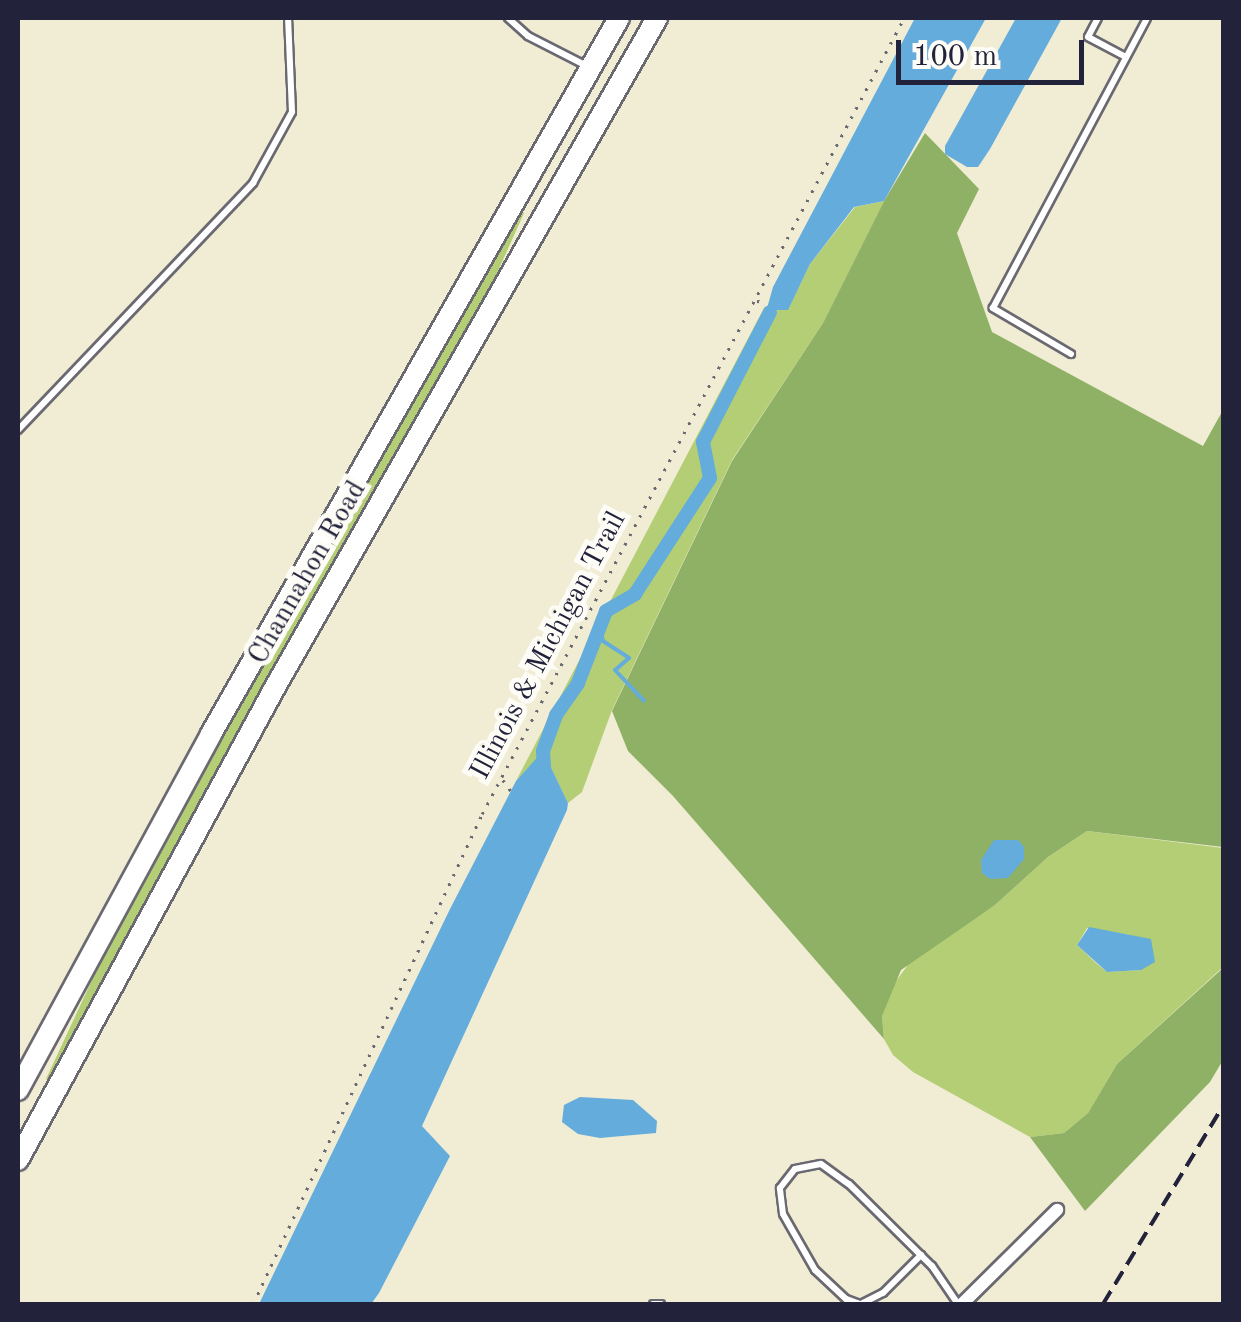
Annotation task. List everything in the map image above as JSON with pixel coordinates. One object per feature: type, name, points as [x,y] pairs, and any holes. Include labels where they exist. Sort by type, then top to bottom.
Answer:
[{"type":"main road","name":"Channahon Road","points":[[18,1090],[228,702],[619,18]]},
{"type":"main road","name":"Channahon Road","points":[[18,1160],[274,688],[656,19]]},
{"type":"street","points":[[960,1304],[1058,1210]]},
{"type":"lane","points":[[18,430],[254,184],[292,112],[288,18]]},
{"type":"lane","points":[[508,18],[528,36],[590,68]]},
{"type":"lane","points":[[1098,18],[1088,36],[1126,57]]},
{"type":"lane","points":[[1071,354],[992,308],[1147,18]]},
{"type":"lane","points":[[921,1255],[883,1293],[860,1304],[846,1299],[815,1270],[783,1214],[780,1188],[795,1169],[821,1164],[921,1255],[960,1304]]},
{"type":"lane","points":[[653,1304],[661,1304]]},
{"type":"path","name":"Illinois & Michigan Trail","points":[[254,1304],[502,778],[904,18]]},
{"type":"path","points":[[756,301],[766,302]]},
{"type":"path","points":[[502,778],[511,791]]},
{"type":"green space","points":[[925,133],[979,189],[957,233],[992,332],[1203,446],[1223,410],[1223,847],[1087,831],[1048,857],[995,905],[901,970],[882,1016],[884,1039],[673,796],[628,751],[612,711],[732,461],[823,323],[884,201]]},
{"type":"green space","points":[[884,201],[823,323],[732,460],[612,710],[582,792],[568,803],[543,752],[516,781],[765,306],[763,324],[778,310],[788,309],[810,264],[855,207]]},
{"type":"green space","points":[[518,211],[524,213],[485,300],[295,628],[50,1081],[46,1079],[133,892]]},
{"type":"green space","points":[[1087,831],[1223,848],[1223,967],[1117,1064],[1088,1113],[1064,1133],[1030,1137],[913,1072],[893,1055],[884,1039],[882,1016],[888,992],[913,958],[995,905],[1048,857]],"holes":[[[1087,928],[1130,935],[1141,970],[1107,972],[1077,945]]]},
{"type":"green space","points":[[1223,968],[1223,1060],[1210,1082],[1085,1211],[1030,1137],[1064,1133],[1088,1113],[1117,1064]]},
{"type":"water","points":[[915,18],[986,18],[884,201],[854,207],[810,264],[788,310],[777,310],[762,326],[773,287]]},
{"type":"water","points":[[1016,18],[1062,18],[990,149],[978,167],[967,167],[945,154],[945,146]]},
{"type":"water","points":[[543,751],[568,803],[567,810],[422,1126],[450,1156],[371,1304],[259,1304],[450,909],[516,781]]},
{"type":"water","points":[[994,840],[1018,840],[1024,847],[1024,859],[1008,878],[990,879],[982,873],[981,860]]},
{"type":"water","points":[[1089,927],[1151,939],[1155,962],[1141,970],[1107,972],[1077,945]]},
{"type":"water","points":[[580,1097],[633,1100],[657,1121],[656,1133],[600,1138],[578,1134],[562,1122],[564,1105]]},
{"type":"waterway","points":[[544,766],[543,751],[556,715],[578,683],[606,611],[635,594],[710,478],[703,442],[770,312]]},
{"type":"waterway","points":[[600,626],[603,641],[629,658],[615,670],[644,701]]},
{"type":"railway","points":[[1103,1304],[1224,1104]]}]
